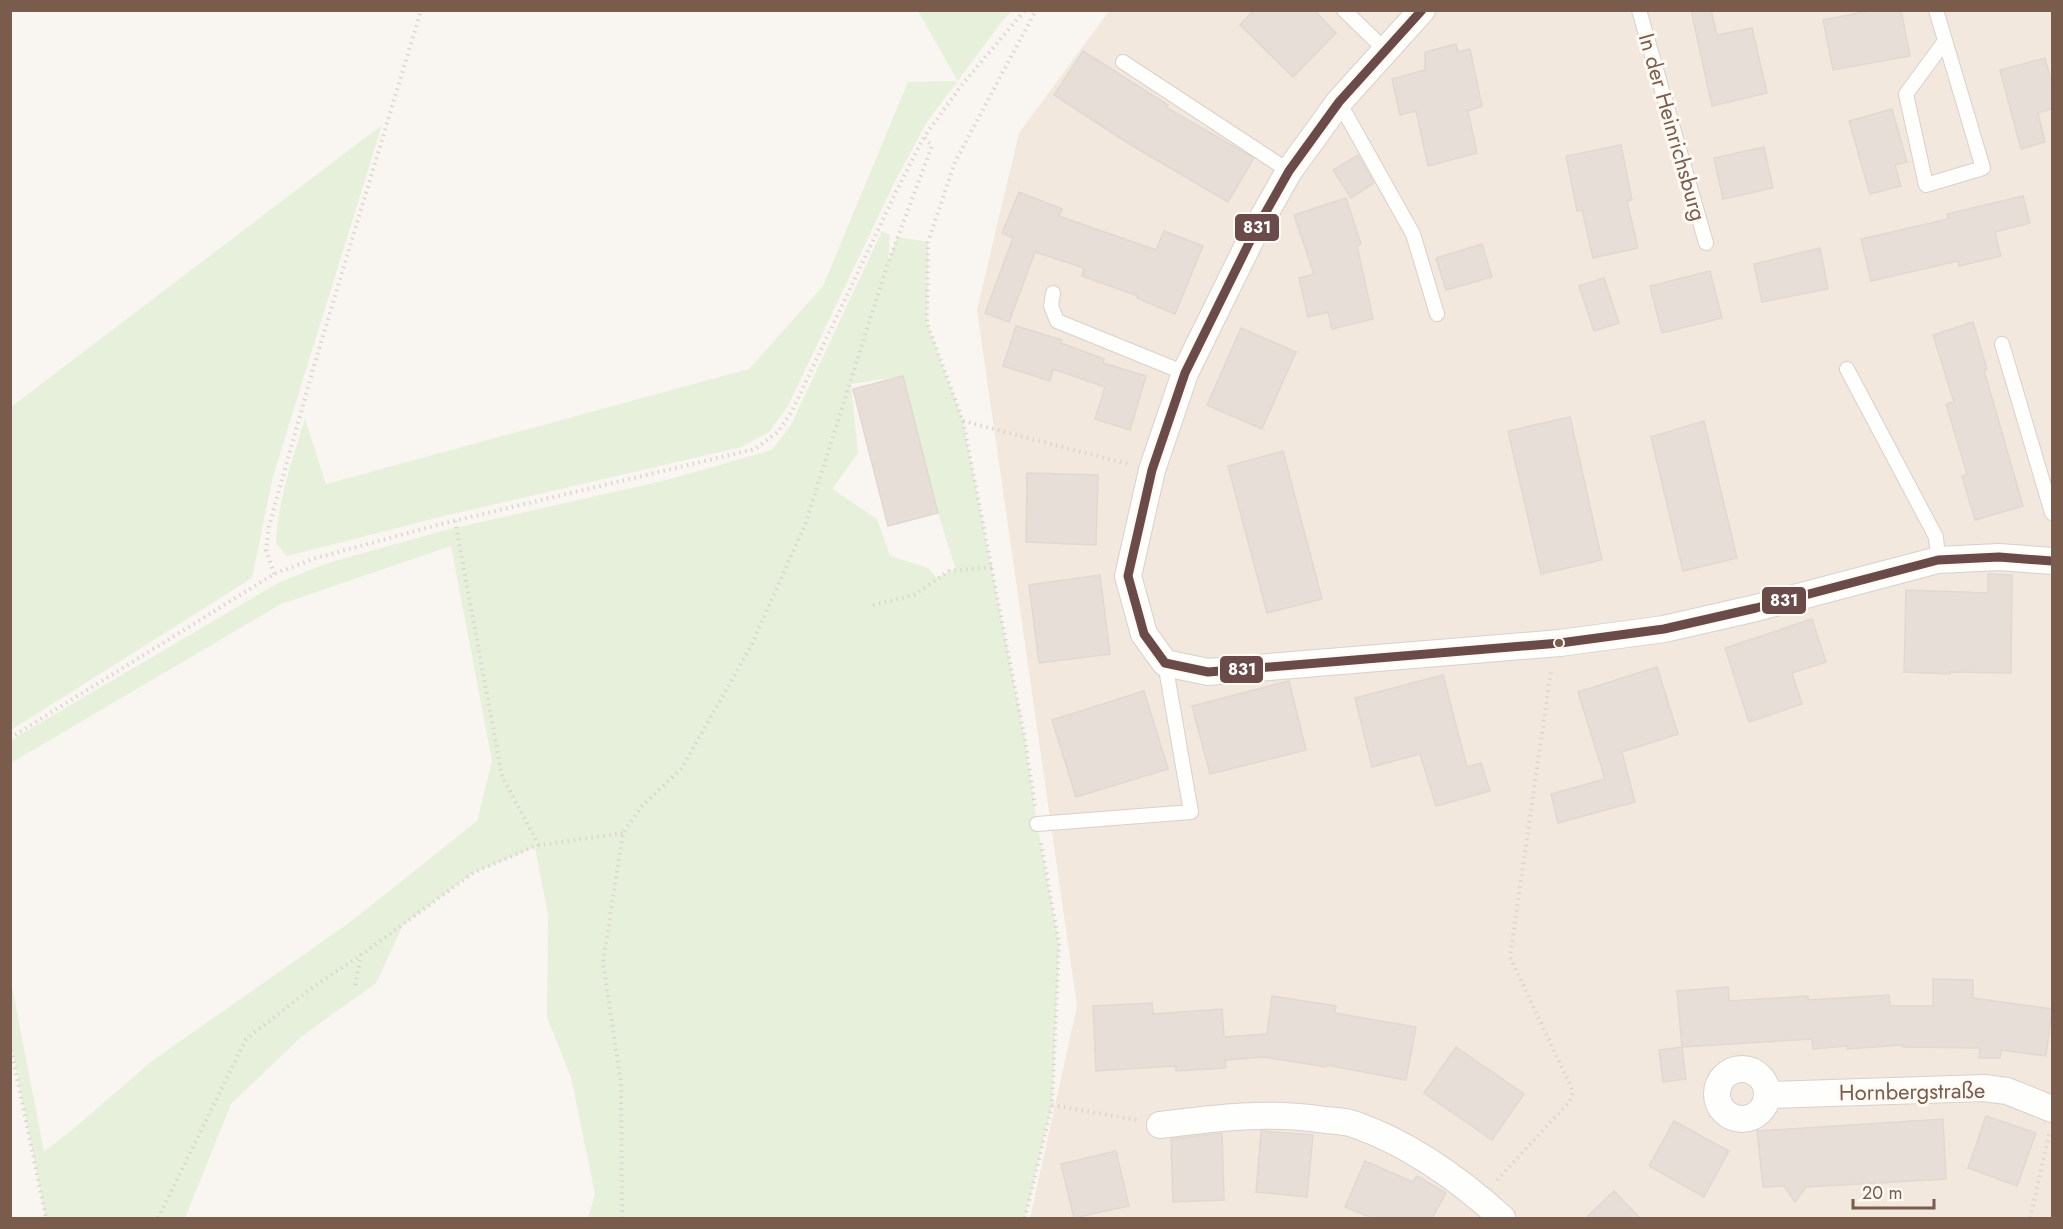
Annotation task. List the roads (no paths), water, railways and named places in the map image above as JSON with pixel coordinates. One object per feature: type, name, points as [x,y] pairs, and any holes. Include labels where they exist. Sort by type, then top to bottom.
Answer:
[{"type":"street","points":[[1422,10],[1339,102],[1289,171],[1254,232],[1185,374],[1152,470],[1128,576],[1144,634],[1165,663],[1208,672],[1549,644],[1664,629],[1756,608],[1938,560],[1999,557],[2052,561]]},
{"type":"street","name":"Hornbergstraße","points":[[1767,1095],[1984,1089],[2007,1091],[2051,1120]]},
{"type":"street","points":[[1160,1125],[1230,1116],[1296,1115],[1355,1124],[1408,1148],[1480,1198],[1502,1218]]},
{"type":"lane","points":[[1344,10],[1385,50]]},
{"type":"lane","name":"In der Heinrichsburg","points":[[1639,10],[1707,243]]},
{"type":"lane","points":[[1936,10],[1983,168],[1926,184],[1906,94],[1945,41]]},
{"type":"lane","points":[[1124,62],[1289,171]]},
{"type":"lane","points":[[1339,102],[1413,234],[1437,314]]},
{"type":"lane","points":[[1053,293],[1051,306],[1057,321],[1185,374]]},
{"type":"lane","points":[[2002,344],[2052,513]]},
{"type":"lane","points":[[1847,369],[1936,537],[1938,560]]},
{"type":"lane","points":[[1037,824],[1191,812],[1165,663]]}]
